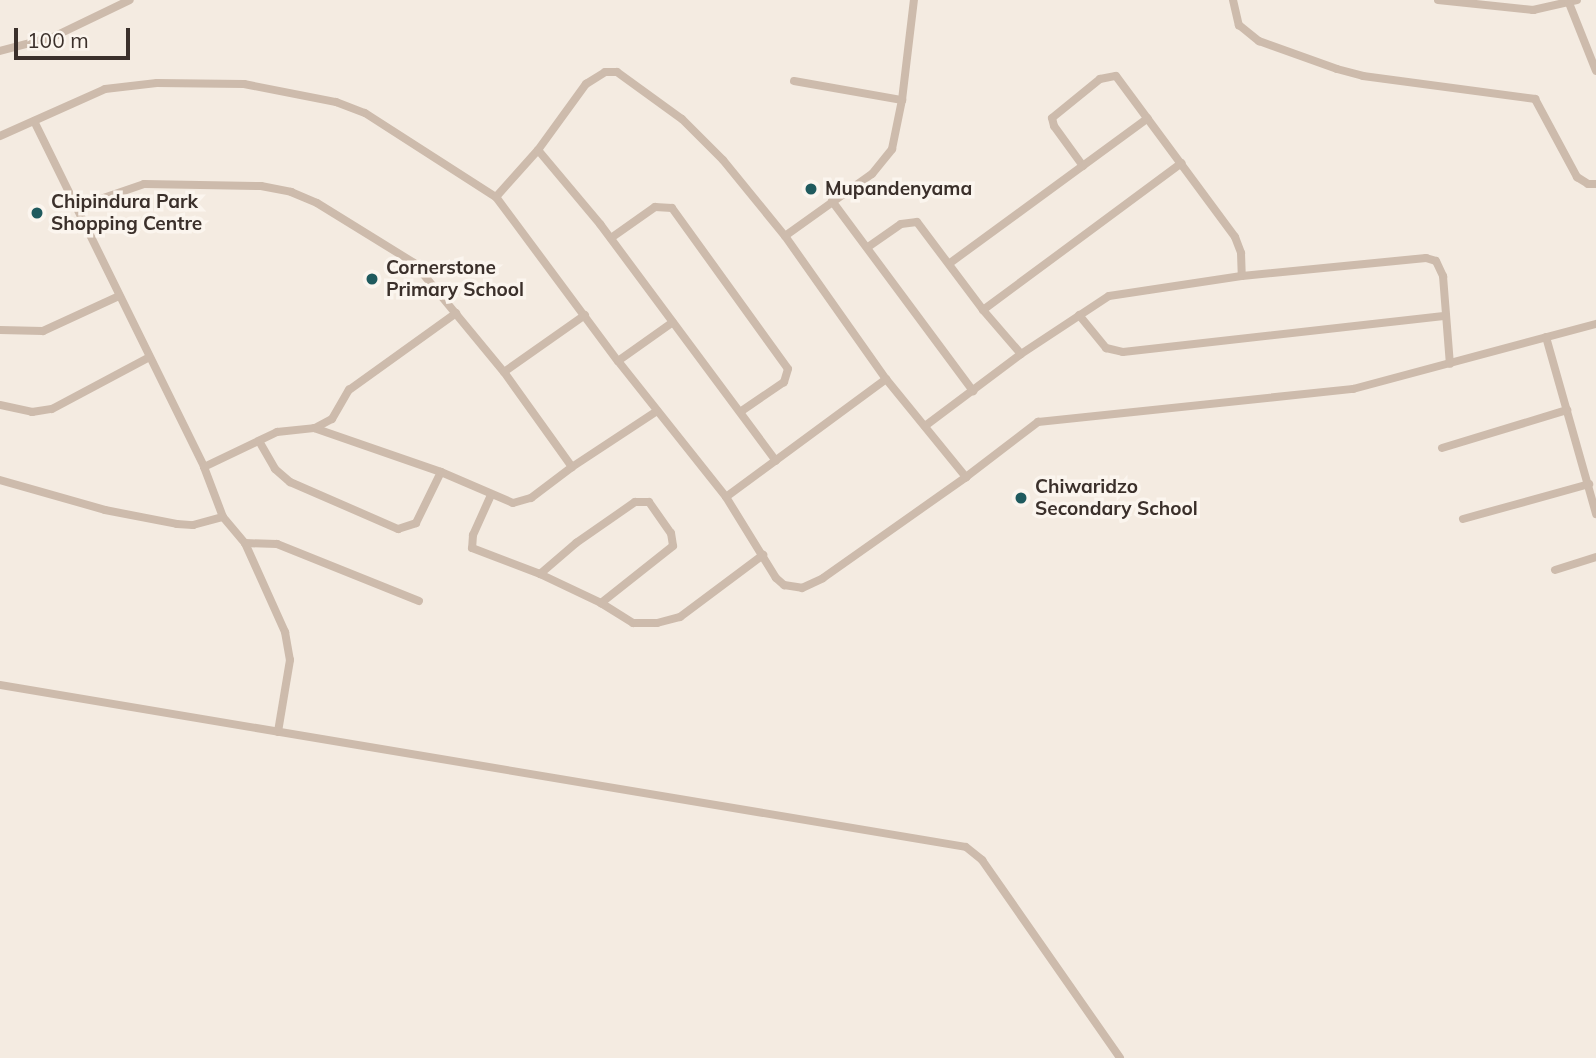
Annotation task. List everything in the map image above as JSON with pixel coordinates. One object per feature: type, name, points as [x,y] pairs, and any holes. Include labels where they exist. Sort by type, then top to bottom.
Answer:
[{"type":"street","points":[[0,51],[53,37],[130,0]]},
{"type":"street","points":[[785,236],[872,174],[892,149],[902,100],[914,0]]},
{"type":"street","points":[[1233,0],[1239,25],[1259,41],[1337,69],[1363,76],[1535,99],[1577,177],[1588,184],[1596,184]]},
{"type":"street","points":[[1437,0],[1473,1],[1533,10],[1573,1],[1593,52],[1596,71]]},
{"type":"street","points":[[496,197],[538,150],[586,84],[605,72],[617,72],[700,136],[785,236],[886,379],[966,477]]},
{"type":"street","points":[[1083,166],[1054,126],[1052,118],[1100,79],[1116,76],[1235,237],[1241,253],[1242,276]]},
{"type":"street","points":[[794,81],[902,100]]},
{"type":"street","points":[[0,136],[105,89],[157,83],[244,84],[336,102],[365,113],[496,197],[618,361],[726,497],[776,578],[793,588],[812,584],[966,477],[1038,422],[1322,394],[1450,364],[1596,324]]},
{"type":"street","points":[[950,263],[1148,118]]},
{"type":"street","points":[[34,121],[148,358],[204,467],[223,517],[239,540],[245,543],[277,544],[419,601]]},
{"type":"street","points":[[538,150],[611,238],[776,461]]},
{"type":"street","points":[[983,310],[1182,163]]},
{"type":"street","points":[[77,207],[144,184],[261,186],[291,192],[317,204],[393,247],[414,263],[504,372],[572,467]]},
{"type":"street","points":[[832,201],[973,391]]},
{"type":"street","points":[[611,238],[655,207],[672,208],[788,369],[784,382],[740,412]]},
{"type":"street","points":[[868,247],[901,224],[911,221],[923,227],[983,310],[1021,354]]},
{"type":"street","points":[[925,426],[1021,354],[1109,296],[1242,276],[1426,258],[1436,261],[1442,268],[1450,364]]},
{"type":"street","points":[[0,330],[43,331],[119,296]]},
{"type":"street","points":[[204,467],[287,430],[314,428],[332,419],[349,390],[456,313]]},
{"type":"street","points":[[504,372],[585,315]]},
{"type":"street","points":[[1079,315],[1105,348],[1123,352],[1446,316]]},
{"type":"street","points":[[618,361],[673,322]]},
{"type":"street","points":[[1546,337],[1596,514]]},
{"type":"street","points":[[0,405],[32,412],[51,409],[148,358]]},
{"type":"street","points":[[726,497],[886,379]]},
{"type":"street","points":[[1441,448],[1567,410]]},
{"type":"street","points":[[314,428],[440,472],[491,495],[520,503],[657,411]]},
{"type":"street","points":[[259,441],[281,477],[302,489],[398,529],[416,523],[440,472]]},
{"type":"street","points":[[0,480],[105,510],[177,524],[193,525],[223,517]]},
{"type":"street","points":[[1463,519],[1589,484]]},
{"type":"street","points":[[491,495],[473,535],[472,548],[540,574],[601,603],[633,623],[669,622],[691,611],[763,555]]},
{"type":"street","points":[[540,574],[576,543],[635,502],[649,502],[674,539],[673,546],[601,603]]},
{"type":"street","points":[[245,543],[285,632],[290,660],[278,732]]},
{"type":"street","points":[[1555,570],[1596,557]]},
{"type":"street","points":[[0,685],[966,847],[982,860],[1120,1058]]},
{"type":"place","name":"Mupandenyama","points":[[811,189]]},
{"type":"place","name":"Chipindura Park Shopping Centre","points":[[37,213]]},
{"type":"place","name":"Cornerstone Primary School","points":[[372,279]]},
{"type":"place","name":"Chiwaridzo Secondary School","points":[[1021,498]]}]
